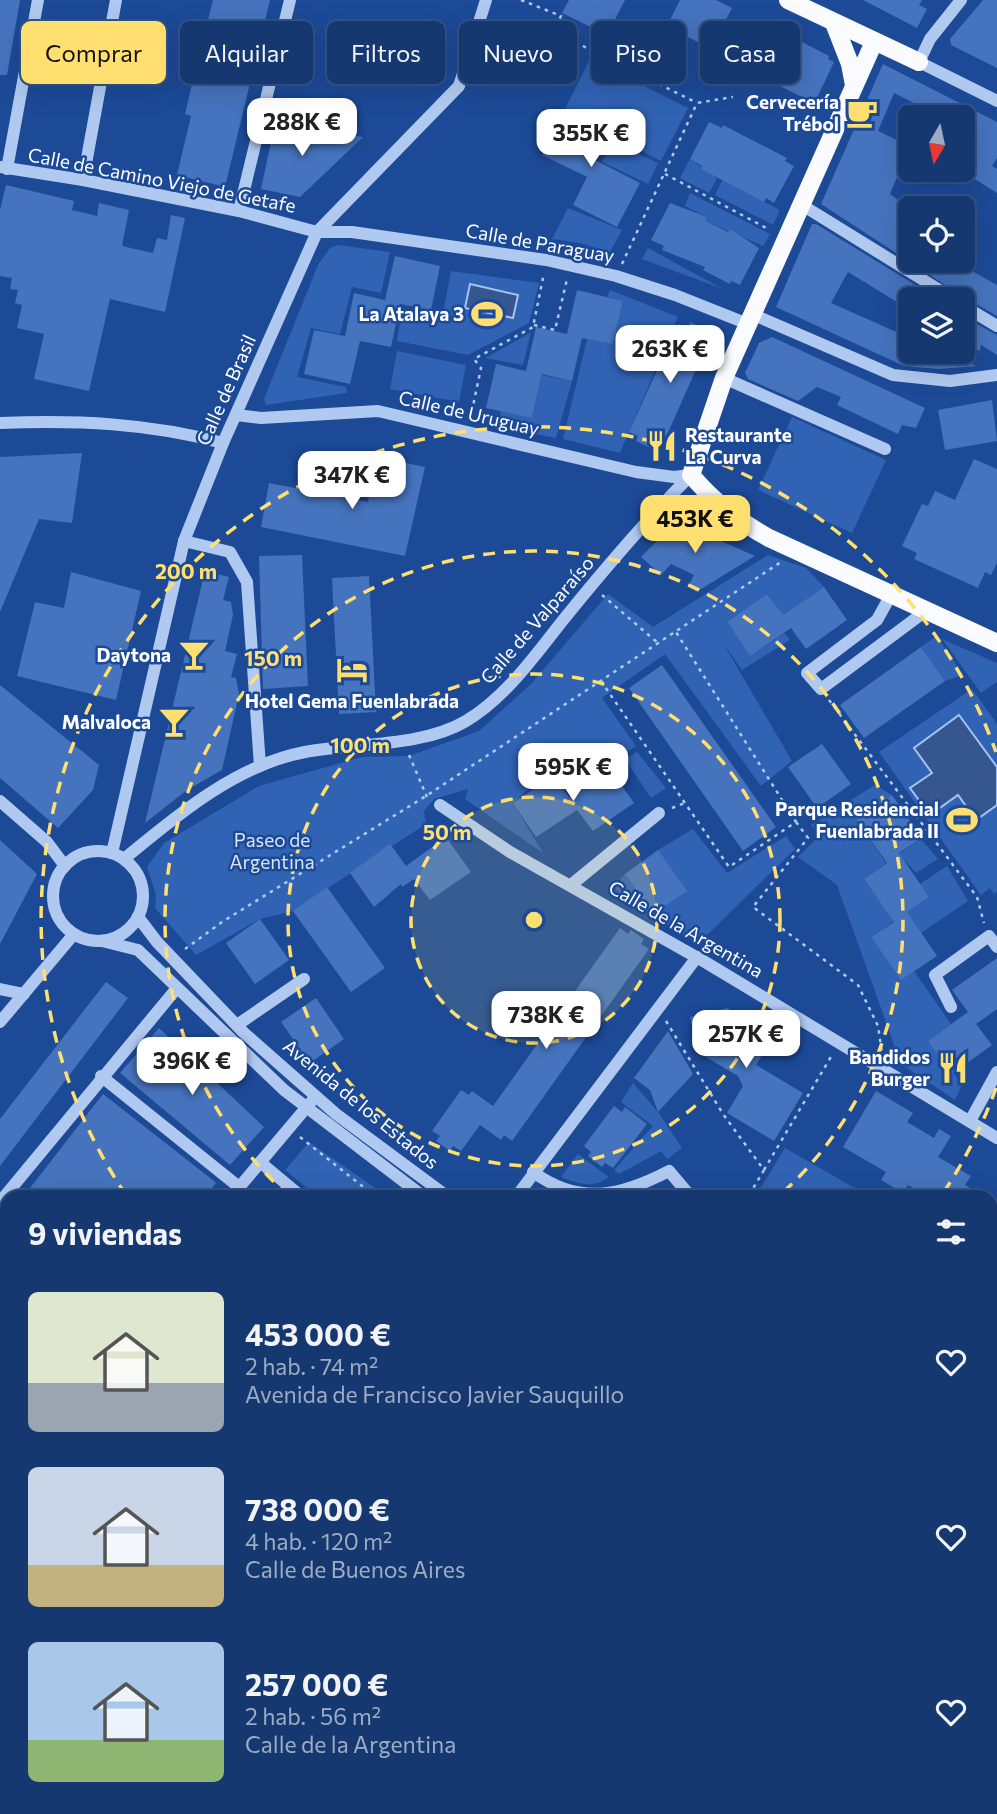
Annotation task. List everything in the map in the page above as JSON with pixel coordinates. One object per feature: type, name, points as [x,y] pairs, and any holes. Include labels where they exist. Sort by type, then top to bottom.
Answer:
[{"type":"main road","points":[[788,0],[919,62]]},
{"type":"main road","points":[[834,23],[850,65],[853,85]]},
{"type":"main road","points":[[874,42],[724,378],[691,475],[713,501],[734,519],[997,643]]},
{"type":"street","points":[[4,168],[38,0]]},
{"type":"street","points":[[83,180],[116,0]]},
{"type":"street","points":[[239,211],[289,0]]},
{"type":"street","name":"Calle de Brasil","points":[[118,856],[184,541],[223,443],[317,232],[459,86],[486,0]]},
{"type":"street","points":[[961,0],[930,38],[919,62],[997,101]]},
{"type":"street","name":"Calle de Camino Viejo de Getafe","points":[[4,168],[83,180],[239,211],[317,232]]},
{"type":"street","points":[[802,205],[935,287]]},
{"type":"street","name":"Calle de Paraguay","points":[[317,232],[352,232],[546,260],[616,276],[751,319],[893,375],[950,381],[997,376]]},
{"type":"street","points":[[975,313],[997,326]]},
{"type":"street","points":[[724,378],[885,449]]},
{"type":"street","name":"Calle de Uruguay","points":[[236,415],[261,418],[378,411],[636,472],[674,477],[691,475]]},
{"type":"street","points":[[0,423],[80,420],[184,433],[223,443]]},
{"type":"street","name":"Calle de Valparaíso","points":[[118,856],[191,806],[260,766],[302,753],[400,739],[452,728],[493,701],[691,475]]},
{"type":"street","points":[[184,541],[230,552],[247,582],[260,766]]},
{"type":"street","points":[[892,593],[877,620],[807,673],[821,689],[927,610]]},
{"type":"street","points":[[0,801],[47,842],[65,866]]},
{"type":"street","name":"Calle de la Argentina","points":[[440,805],[510,852],[697,957],[997,1138]]},
{"type":"street","name":"Calle de la Argentina","points":[[571,885],[659,813]]},
{"type":"street","points":[[87,853],[118,856],[133,868],[143,892],[138,917],[117,937],[103,941],[74,934],[64,926],[53,902],[54,889],[65,866],[87,853]]},
{"type":"street","name":"Avenida de los Estados","points":[[138,917],[173,959],[237,1025],[316,1096],[438,1190]]},
{"type":"street","points":[[0,1022],[74,934]]},
{"type":"street","name":"Avenida de los Estados","points":[[103,941],[138,950],[234,1044],[306,1108],[416,1190]]},
{"type":"street","points":[[951,1007],[935,975],[993,941]]},
{"type":"street","points":[[521,1190],[697,957]]},
{"type":"street","points":[[237,1025],[304,979]]},
{"type":"street","points":[[10,1190],[101,1076],[177,988]]},
{"type":"street","points":[[0,989],[24,994]]},
{"type":"street","points":[[970,1121],[997,1072]]},
{"type":"street","points":[[101,1076],[233,1190]]},
{"type":"street","points":[[237,1190],[316,1096]]},
{"type":"street","points":[[260,1162],[294,1190]]},
{"type":"street","points":[[631,1190],[669,1171],[685,1190]]},
{"type":"street","points":[[533,1172],[565,1190]]},
{"type":"path","points":[[521,0],[561,16],[553,31],[697,103],[733,97]]},
{"type":"path","points":[[616,276],[697,103]]},
{"type":"path","points":[[665,174],[787,239]]},
{"type":"path","points":[[534,325],[546,260]]},
{"type":"path","points":[[467,433],[481,368],[474,359],[534,325],[555,330],[570,265]]},
{"type":"path","points":[[173,959],[222,922],[426,796],[799,551]]},
{"type":"path","points":[[591,586],[658,643]]},
{"type":"path","points":[[676,632],[808,838],[753,907],[858,985],[878,1026],[885,1070]]},
{"type":"path","points":[[601,681],[729,867],[796,822]]},
{"type":"path","points":[[821,689],[977,897],[993,941]]},
{"type":"path","points":[[400,739],[426,796],[440,805]]},
{"type":"path","points":[[658,1008],[723,1114],[764,1170]]},
{"type":"path","points":[[752,1190],[839,1043]]},
{"type":"path","points":[[289,1128],[367,1190]]},
{"type":"green space","points":[[590,59],[591,84],[640,84],[688,108],[661,161],[564,111]]},
{"type":"green space","points":[[612,141],[658,163],[648,184],[602,162]]},
{"type":"green space","points":[[690,159],[717,178],[709,193],[680,178]]},
{"type":"green space","points":[[724,177],[736,187],[780,210],[773,225],[715,195]]},
{"type":"green space","points":[[690,193],[770,234],[763,246],[706,221],[707,217],[685,206]]},
{"type":"green space","points":[[568,208],[622,230],[610,252],[580,243],[552,239]]},
{"type":"green space","points":[[338,245],[390,252],[381,293],[352,287],[340,334],[311,328],[297,377],[346,387],[347,393],[266,405],[264,399],[318,265],[330,248]]},
{"type":"green space","points":[[648,248],[723,289],[642,259]]},
{"type":"green space","name":"La Atalaya 3","points":[[451,271],[539,283],[529,323],[468,355],[397,341],[402,310],[442,318]]},
{"type":"green space","points":[[610,290],[678,317],[620,453],[563,439],[588,335],[613,344],[623,301],[607,297]]},
{"type":"green space","points":[[531,333],[523,365],[485,358]]},
{"type":"green space","points":[[397,351],[466,365],[459,402],[390,389]]},
{"type":"green space","points":[[542,375],[572,381],[556,438],[498,427],[501,411],[532,418]]},
{"type":"green space","points":[[792,417],[886,460],[852,533],[758,490]]},
{"type":"green space","name":"Paseo de Argentina","points":[[768,555],[806,568],[824,587],[782,616],[767,594],[727,622],[750,656],[784,633],[790,640],[742,670],[723,643],[792,761],[761,786],[665,654],[602,698],[636,746],[585,780],[572,762],[551,771],[534,745],[527,749],[546,774],[513,803],[543,853],[465,799],[468,789],[434,799],[424,811],[426,824],[293,911],[260,919],[196,955],[155,908],[156,895],[147,867],[164,843],[259,786],[362,757],[409,756],[479,731],[531,684],[608,594],[653,627]]},
{"type":"green space","points":[[937,636],[963,675],[945,681],[921,647]]},
{"type":"green space","points":[[942,639],[997,663],[997,682],[981,693]]},
{"type":"green space","name":"Parque Residencial Fuenlabrada II","points":[[972,689],[997,724],[997,892],[994,894],[990,888],[981,895],[879,752]]},
{"type":"green space","points":[[637,752],[666,788],[651,798],[625,759]]},
{"type":"green space","points":[[875,785],[892,795],[856,819],[886,863],[864,879],[894,921],[871,937],[901,980],[914,971],[951,1024],[928,1041],[962,1084],[955,1100],[901,1064],[837,885],[798,857],[820,835],[811,825]]},
{"type":"green space","points":[[693,829],[727,873],[786,836],[795,849],[698,944],[619,894],[614,886],[625,874],[653,914],[658,850]]},
{"type":"green space","points":[[921,839],[938,859],[916,873],[899,854]]},
{"type":"green space","points":[[947,866],[968,901],[921,933],[907,912],[929,897],[920,884]]},
{"type":"green space","points":[[633,1083],[658,1112],[682,1148],[667,1159],[661,1151],[619,1174],[614,1170],[653,1126],[621,1102]]},
{"type":"green space","points":[[309,1142],[378,1190],[309,1190],[285,1170]]},
{"type":"green space","points":[[785,1148],[853,1187],[864,1190],[759,1190]]},
{"type":"green space","points":[[578,1154],[609,1177],[598,1183],[586,1184],[561,1177]]},
{"type":"shaded area","points":[[470,284],[518,295],[513,318],[465,308]]},
{"type":"shaded area","points":[[959,715],[997,767],[997,805],[976,820],[958,795],[930,815],[910,788],[932,773],[914,748]]},
{"type":"building","points":[[0,0],[20,0],[7,75],[0,75]]},
{"type":"building","points":[[213,0],[270,0],[265,21],[208,21]]},
{"type":"building","points":[[569,0],[625,0],[614,21],[591,21],[591,27],[562,13]]},
{"type":"building","points":[[680,0],[716,0],[732,8],[725,21],[700,21],[700,43],[686,36],[686,21],[670,21]]},
{"type":"building","points":[[863,0],[922,0],[919,5],[927,9],[917,28]]},
{"type":"building","points":[[983,0],[997,0],[997,68],[951,45],[950,39]]},
{"type":"building","points":[[800,41],[829,56],[828,59],[834,62],[816,100],[810,96],[808,100],[778,85],[800,84]]},
{"type":"building","points":[[883,64],[964,105],[918,105],[894,93],[878,131],[898,140],[898,175],[890,194],[898,200],[898,254],[821,204]]},
{"type":"building","points":[[192,84],[250,84],[225,187],[177,175],[191,116],[185,114]]},
{"type":"building","points":[[564,111],[608,133],[595,160],[640,183],[617,227],[573,205],[587,177],[542,155]]},
{"type":"building","points":[[975,111],[997,122],[997,158],[992,166],[997,169],[997,193],[975,179]]},
{"type":"building","points":[[709,122],[722,128],[723,125],[787,158],[785,161],[794,166],[774,203],[766,198],[764,202],[701,169],[702,166],[690,159]]},
{"type":"building","points":[[275,123],[363,137],[300,197],[261,189]]},
{"type":"building","points":[[6,185],[74,201],[72,210],[97,216],[99,203],[129,210],[122,246],[153,253],[157,238],[167,240],[171,215],[185,218],[165,312],[110,299],[89,391],[34,379],[44,334],[17,328],[22,305],[15,303],[18,290],[10,289],[12,278],[0,276],[0,210]]},
{"type":"building","points":[[670,203],[707,217],[706,221],[728,232],[730,229],[759,248],[740,285],[731,281],[730,284],[703,270],[705,267],[662,250],[664,246],[651,240]]},
{"type":"building","points":[[812,224],[918,287],[898,287],[898,303],[848,272],[831,303],[898,333],[898,363],[776,307]]},
{"type":"building","points":[[395,256],[440,266],[431,310],[400,304],[391,347],[360,341],[350,384],[304,374],[314,330],[345,336],[354,293],[385,300]]},
{"type":"building","points":[[927,273],[975,273],[997,285],[997,316],[975,303],[975,287],[948,287]]},
{"type":"building","points":[[577,290],[623,301],[613,344],[582,338],[572,381],[542,374],[532,418],[486,408],[496,364],[526,371],[536,327],[567,334]]},
{"type":"building","points":[[690,322],[704,328],[702,334],[710,338],[662,446],[653,443],[651,448],[636,441],[638,436],[629,432],[678,324],[688,328]]},
{"type":"building","points":[[975,323],[997,335],[997,355],[981,345],[980,351],[975,348]]},
{"type":"building","points":[[772,337],[925,408],[916,428],[902,425],[898,434],[837,405],[841,397],[817,387],[798,401],[748,379],[745,373],[759,343]]},
{"type":"building","points":[[900,364],[976,366],[939,369]]},
{"type":"building","points":[[992,400],[997,441],[945,450],[938,410]]},
{"type":"building","points":[[82,453],[72,523],[39,519],[0,612],[0,457]]},
{"type":"building","points":[[377,457],[425,467],[405,556],[261,527],[269,483],[368,502]]},
{"type":"building","points":[[974,459],[997,469],[997,563],[991,575],[985,572],[978,588],[914,559],[917,553],[902,546],[922,504],[928,506],[935,491],[955,500]]},
{"type":"building","points":[[683,524],[755,556],[696,592],[690,583],[694,575],[671,564],[661,575],[641,557],[673,525]]},
{"type":"building","points":[[302,555],[308,686],[263,689],[259,556]]},
{"type":"building","points":[[205,571],[229,577],[223,600],[231,602],[233,615],[225,651],[237,654],[231,677],[236,678],[239,694],[222,770],[187,790],[145,823]]},
{"type":"building","points":[[71,572],[141,591],[116,700],[17,676],[35,602],[64,608]]},
{"type":"building","points":[[369,576],[376,712],[339,714],[332,578]]},
{"type":"building","points":[[824,587],[847,620],[806,649],[791,628],[750,656],[727,622],[767,594],[783,615]]},
{"type":"building","points":[[921,647],[945,681],[864,738],[840,705]]},
{"type":"building","points":[[662,665],[776,827],[743,851],[629,688]]},
{"type":"building","points":[[0,685],[99,765],[93,790],[58,828],[0,778]]},
{"type":"building","points":[[822,744],[851,784],[817,808],[788,767]]},
{"type":"building","points":[[610,769],[634,803],[593,831],[577,810],[536,837],[513,803],[554,775],[569,797]]},
{"type":"building","points":[[892,795],[922,838],[899,853],[929,897],[907,912],[937,956],[901,980],[871,937],[894,922],[864,879],[887,863],[856,819]]},
{"type":"building","points":[[446,837],[471,872],[430,900],[414,879],[402,887],[401,884],[374,907],[350,873],[390,844],[406,866]]},
{"type":"building","points":[[0,840],[37,874],[0,944]]},
{"type":"building","points":[[658,850],[687,891],[653,914],[625,874]]},
{"type":"building","points":[[327,887],[385,968],[351,992],[293,911]]},
{"type":"building","points":[[260,919],[289,960],[255,984],[226,943]]},
{"type":"building","points":[[620,928],[628,934],[631,930],[644,939],[641,944],[649,949],[512,1141],[504,1135],[501,1140],[480,1125],[461,1151],[453,1146],[450,1151],[436,1141],[440,1136],[432,1131],[461,1090],[469,1095],[472,1091],[493,1106]]},
{"type":"building","points":[[997,958],[997,1009],[976,1024],[992,1045],[952,1074],[928,1041],[968,1012],[952,990]]},
{"type":"building","points":[[106,982],[128,998],[0,1166],[0,1119]]},
{"type":"building","points":[[316,998],[344,1039],[310,1063],[281,1022]]},
{"type":"building","points":[[727,1008],[774,1036],[756,1065],[803,1093],[774,1141],[727,1113],[743,1086],[738,1076],[699,1053],[690,1017]]},
{"type":"building","points":[[159,1028],[264,1127],[230,1165],[120,1073]]},
{"type":"building","points":[[668,1031],[693,1074],[658,1112],[650,1090],[634,1078]]},
{"type":"building","points":[[876,1091],[913,1113],[907,1122],[934,1138],[939,1129],[951,1136],[938,1157],[971,1176],[965,1185],[974,1190],[917,1190],[908,1185],[905,1190],[898,1190],[881,1180],[886,1172],[843,1147]]},
{"type":"building","points":[[103,1094],[216,1183],[210,1190],[28,1190]]},
{"type":"building","points":[[614,1106],[622,1112],[625,1107],[647,1124],[613,1168],[605,1163],[602,1167],[588,1156],[591,1152],[584,1146]]},
{"type":"place","name":"Cervecería Trébol","points":[[862,113]]},
{"type":"place","name":"La Atalaya 3","points":[[487,314]]},
{"type":"place","name":"Restaurante La Curva","points":[[662,446]]},
{"type":"place","name":"Daytona","points":[[194,655]]},
{"type":"place","name":"Hotel Gema Fuenlabrada","points":[[352,670]]},
{"type":"place","name":"Malvaloca","points":[[174,722]]},
{"type":"place","name":"Parque Residencial Fuenlabrada II","points":[[962,820]]},
{"type":"place","name":"Bandidos Burger","points":[[953,1068]]}]
